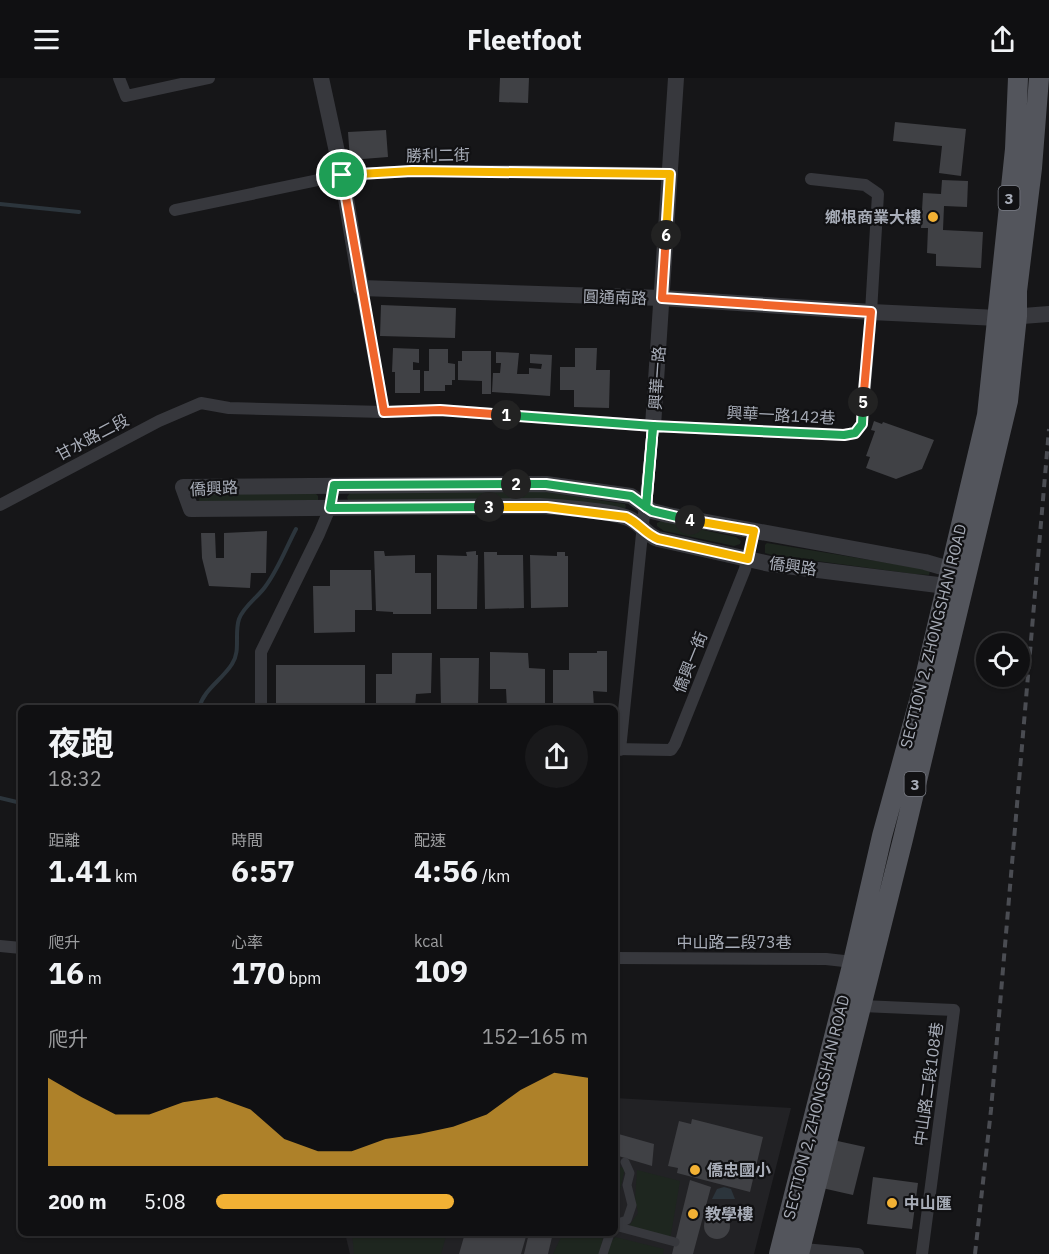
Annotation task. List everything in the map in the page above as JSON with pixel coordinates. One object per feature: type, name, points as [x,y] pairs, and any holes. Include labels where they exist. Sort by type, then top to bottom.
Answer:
[{"type":"main road","name":"SECTION 2, ZHONGSHAN ROAD","points":[[790,1251],[862,1006],[1008,401],[1007,317],[1018,78]]},
{"type":"main road","name":"SECTION 2, ZHONGSHAN ROAD","points":[[790,1251],[882,836],[921,694],[987,415],[1007,317],[1017,291],[1032,168],[1039,78]]},
{"type":"street","points":[[120,78],[126,96],[209,78]]},
{"type":"street","points":[[321,78],[342,175],[384,412],[440,410],[653,426]]},
{"type":"street","name":"興華一路","points":[[618,742],[646,507],[676,78]]},
{"type":"street","name":"勝利二街","points":[[175,210],[342,175],[412,171],[670,174]]},
{"type":"street","points":[[811,179],[865,185],[878,194],[871,312]]},
{"type":"street","name":"圓通南路","points":[[361,288],[662,298],[871,312],[1007,317],[1049,314]]},
{"type":"street","name":"興華一路142巷","points":[[653,426],[844,435],[855,433],[862,424],[871,312]]},
{"type":"street","name":"甘水路二段","points":[[0,505],[159,421],[201,403],[229,408],[384,412]]},
{"type":"street","name":"僑興路","points":[[546,484],[631,496],[652,511],[688,519],[925,562],[948,578],[770,564],[658,539],[649,536],[637,522],[626,517],[547,507],[191,509],[183,487],[546,484]]},
{"type":"street","points":[[261,705],[260,659],[262,649],[316,540],[330,508],[334,485]]},
{"type":"street","name":"僑興一街","points":[[618,750],[671,750],[675,744],[748,559],[754,531]]},
{"type":"street","points":[[0,946],[18,948]]},
{"type":"street","name":"中山路二段73巷","points":[[618,958],[826,959],[853,962]]},
{"type":"street","name":"中山路二段108巷","points":[[862,1006],[954,1010],[922,1254]]},
{"type":"street","points":[[618,1224],[627,1220],[632,1205],[627,1185],[630,1173],[625,1162]]},
{"type":"street","points":[[618,1226],[675,1242]]},
{"type":"street","points":[[603,1254],[609,1236]]},
{"type":"street","points":[[790,1251],[858,1254]]},
{"type":"shaded area","points":[[545,492],[625,504],[626,507],[624,509],[348,500],[347,497],[350,493]]},
{"type":"shaded area","points":[[200,494],[316,494],[318,501],[199,501]]},
{"type":"shaded area","points":[[661,521],[736,537],[741,541],[740,544],[734,546],[664,531],[657,526],[657,523]]},
{"type":"shaded area","points":[[767,543],[930,571],[929,575],[914,574],[772,555],[765,553]]},
{"type":"shaded area","name":"僑忠國小","points":[[618,1098],[791,1108],[754,1254],[350,1254],[346,1236],[618,1236]]},
{"type":"shaded area","points":[[618,1167],[625,1168],[618,1200]]},
{"type":"shaded area","points":[[637,1170],[680,1181],[670,1240],[629,1226],[638,1213],[635,1199]]},
{"type":"shaded area","points":[[724,1187],[731,1189],[735,1199],[712,1199],[717,1189]]},
{"type":"shaded area","points":[[352,1236],[446,1236],[441,1254],[354,1254]]},
{"type":"shaded area","points":[[562,1236],[604,1236],[599,1254],[553,1254]]},
{"type":"shaded area","points":[[615,1237],[664,1249],[663,1254],[608,1254],[607,1248]]},
{"type":"building","points":[[500,78],[529,78],[528,103],[499,102]]},
{"type":"building","points":[[895,122],[966,129],[961,176],[939,173],[942,146],[893,141]]},
{"type":"building","points":[[386,130],[388,157],[350,160],[348,132]]},
{"type":"building","name":"鄉根商業大樓","points":[[942,180],[968,181],[967,207],[944,206],[943,230],[983,232],[981,268],[936,266],[936,254],[927,253],[928,228],[921,228],[923,193],[941,194]]},
{"type":"building","points":[[381,305],[456,308],[455,338],[380,336]]},
{"type":"building","points":[[393,348],[419,349],[419,363],[413,362],[413,370],[420,370],[420,393],[395,393],[395,372],[392,372]]},
{"type":"building","points":[[575,348],[597,348],[596,370],[610,370],[609,408],[574,407],[574,390],[560,390],[560,367],[575,367]]},
{"type":"building","points":[[429,349],[448,349],[448,363],[455,364],[455,380],[452,380],[452,385],[445,385],[445,391],[424,391],[424,371],[429,371]]},
{"type":"building","points":[[462,351],[491,351],[491,394],[482,394],[482,381],[458,380],[458,361],[462,361]]},
{"type":"building","points":[[496,352],[519,353],[517,374],[529,374],[529,368],[541,369],[542,364],[530,363],[530,354],[552,355],[550,396],[492,392],[493,373],[500,373],[501,363],[496,363]]},
{"type":"building","points":[[874,421],[934,440],[922,469],[896,479],[866,468],[870,457],[866,456],[875,431],[871,430]]},
{"type":"building","points":[[267,531],[266,573],[251,573],[250,588],[209,586],[202,558],[201,533],[215,533],[216,558],[224,558],[224,533]]},
{"type":"building","points":[[374,551],[384,551],[385,556],[415,555],[415,573],[431,573],[431,614],[393,614],[393,612],[376,611]]},
{"type":"building","points":[[476,551],[478,555],[477,609],[437,609],[437,555],[467,556],[466,552]]},
{"type":"building","points":[[484,552],[497,552],[497,555],[523,555],[524,608],[485,609]]},
{"type":"building","points":[[557,552],[565,552],[565,556],[568,556],[568,607],[531,608],[530,555],[557,556]]},
{"type":"building","points":[[330,570],[371,570],[372,610],[355,610],[355,632],[314,633],[313,586],[330,586]]},
{"type":"building","points":[[597,651],[607,651],[607,692],[593,691],[594,705],[553,705],[553,670],[569,670],[569,653],[597,653]]},
{"type":"building","points":[[490,652],[528,653],[529,668],[545,669],[545,705],[507,705],[506,689],[490,689]]},
{"type":"building","points":[[392,653],[432,653],[431,693],[416,694],[415,705],[376,705],[376,674],[392,674]]},
{"type":"building","points":[[440,658],[479,658],[478,705],[441,705]]},
{"type":"building","points":[[276,665],[365,665],[365,705],[276,705]]},
{"type":"building","points":[[692,1119],[763,1137],[750,1192],[677,1173],[678,1168],[668,1166],[679,1121],[691,1124]]},
{"type":"building","points":[[618,1134],[654,1144],[652,1166],[618,1156]]},
{"type":"building","name":"中山匯","points":[[833,1140],[865,1147],[853,1195],[822,1188]]},
{"type":"building","name":"中山匯","points":[[873,1177],[918,1183],[912,1229],[867,1224]]},
{"type":"building","name":"教學樓","points":[[690,1180],[711,1187],[693,1254],[672,1254]]},
{"type":"building","points":[[717,1213],[726,1217],[730,1226],[726,1235],[717,1239],[708,1235],[704,1226],[708,1217]]},
{"type":"building","points":[[464,1236],[526,1236],[521,1254],[459,1254]]},
{"type":"building","points":[[528,1236],[552,1236],[548,1254],[524,1254]]},
{"type":"waterway","points":[[0,204],[79,212]]},
{"type":"waterway","points":[[200,705],[205,695],[235,659],[239,619],[270,580],[296,529]]},
{"type":"waterway","points":[[0,798],[18,802]]},
{"type":"railway","points":[[975,1254],[991,1110],[1049,429]]},
{"type":"place","name":"鄉根商業大樓","points":[[933,217]]},
{"type":"place","name":"僑忠國小","points":[[695,1170]]},
{"type":"place","name":"中山匯","points":[[892,1203]]},
{"type":"place","name":"教學樓","points":[[693,1214]]},
{"type":"route","points":[[342,175],[384,412],[440,410],[653,426],[646,507],[631,496],[546,484],[442,484],[334,485],[330,508],[540,506],[562,508],[626,517],[637,522],[649,536],[748,559],[754,531],[688,519],[652,511],[646,507],[648,492],[653,426],[844,435],[855,433],[862,424],[871,312],[662,298],[670,174],[412,171],[342,175]]}]
